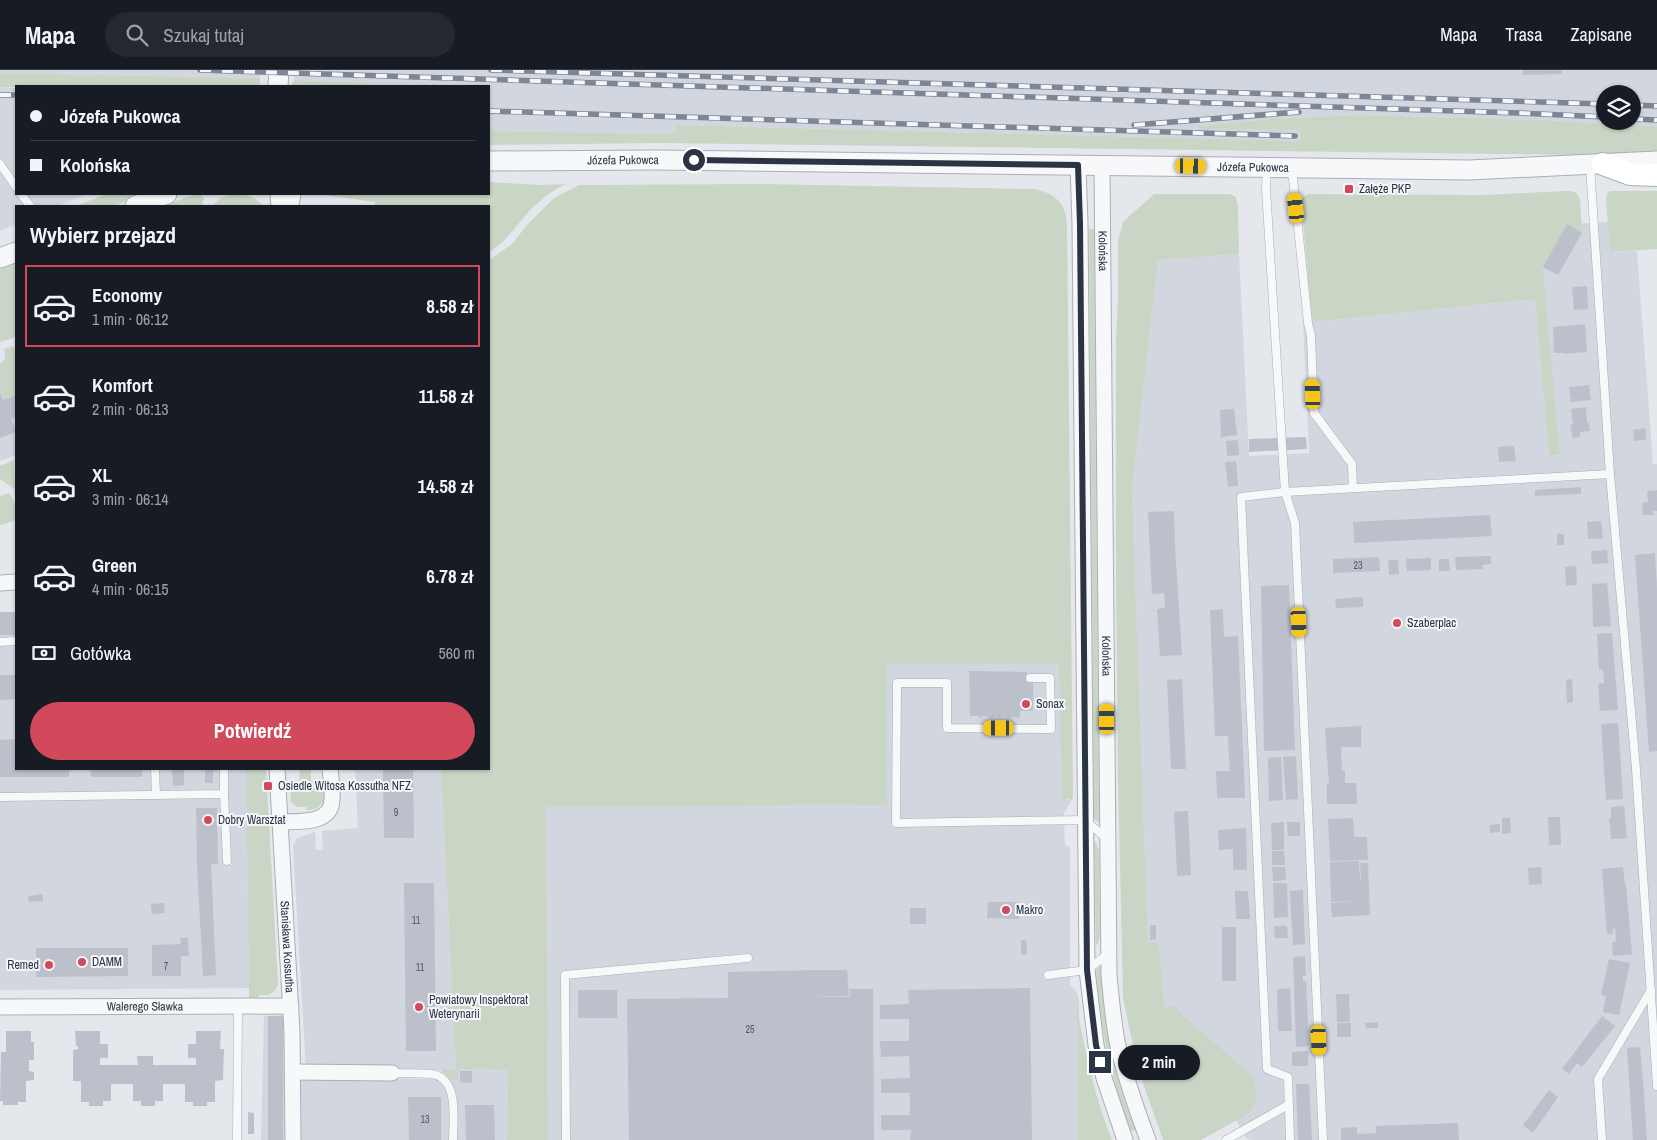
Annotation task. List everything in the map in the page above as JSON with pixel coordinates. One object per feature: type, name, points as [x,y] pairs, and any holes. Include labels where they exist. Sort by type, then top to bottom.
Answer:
[{"type":"main road","points":[[1596,165],[1630,174],[1657,175]]},
{"type":"street","points":[[278,85],[279,70]]},
{"type":"street","name":"Józefa Pukowca","points":[[490,161],[655,160],[1469,170],[1657,162]]},
{"type":"street","name":"Kolońska","points":[[1078,165],[1087,970],[1096,1045],[1113,1109],[1125,1140]]},
{"type":"street","name":"Kolońska","points":[[1102,166],[1107,839],[1111,998],[1117,1040],[1130,1090],[1148,1140]]},
{"type":"street","points":[[138,205],[164,195]]},
{"type":"street","points":[[0,258],[15,252]]},
{"type":"street","points":[[0,582],[15,582]]},
{"type":"street","name":"Stanisława Kossutha","points":[[277,770],[291,1006],[293,1140]]},
{"type":"street","points":[[280,822],[316,819],[327,814],[332,801],[330,770]]},
{"type":"street","name":"Walerego Sławka","points":[[0,1007],[291,1006]]},
{"type":"street","points":[[293,1072],[392,1073]]},
{"type":"lane","points":[[0,164],[15,186]]},
{"type":"lane","points":[[1596,165],[1610,474],[1635,759],[1657,1086]]},
{"type":"lane","points":[[1266,168],[1285,492],[1295,523],[1323,1140]]},
{"type":"lane","points":[[1292,168],[1308,323],[1311,336],[1314,413],[1352,464],[1353,488]]},
{"type":"lane","points":[[1290,1140],[1288,1077],[1267,1069],[1241,497],[1285,492],[1610,474]]},
{"type":"lane","points":[[0,642],[15,642]]},
{"type":"lane","points":[[1030,678],[1050,678],[1051,729],[947,728],[947,683],[897,683],[896,823],[1085,820],[1107,839]]},
{"type":"lane","points":[[155,770],[156,795]]},
{"type":"lane","points":[[224,770],[227,861]]},
{"type":"lane","points":[[0,797],[224,794]]},
{"type":"lane","points":[[1048,975],[1087,970],[1109,953]]},
{"type":"lane","points":[[566,1140],[565,975],[748,958]]},
{"type":"lane","points":[[1602,1140],[1598,1079],[1651,990]]},
{"type":"lane","points":[[237,1140],[238,1006]]},
{"type":"lane","points":[[392,1073],[435,1074],[443,1079],[449,1086],[452,1098],[453,1140]]},
{"type":"lane","points":[[1226,1140],[1288,1105]]},
{"type":"shaded area","points":[[0,70],[260,70],[260,78],[0,73]]},
{"type":"shaded area","points":[[295,70],[1657,70],[1657,127],[1641,126],[1641,85],[1596,85],[1596,123],[1356,115],[1270,119],[1198,126],[1199,129],[1301,130],[1301,141],[676,125],[675,134],[490,131],[490,85],[419,85],[294,80]]},
{"type":"shaded area","points":[[0,87],[15,88],[15,195],[84,195],[60,205],[15,205],[15,224],[0,231]]},
{"type":"shaded area","name":"Szaberplac","points":[[1608,222],[1610,252],[1637,251],[1653,464],[1657,464],[1657,1140],[1247,1139],[1236,1120],[1251,1111],[1179,1012],[1177,1006],[1164,1007],[1159,943],[1148,943],[1132,489],[1158,260],[1239,254],[1249,456],[1309,453],[1303,323],[1535,299],[1549,456],[1560,455],[1543,266],[1567,224]]},
{"type":"shaded area","points":[[12,346],[15,348],[15,455],[0,461],[0,363],[5,360],[4,349]]},
{"type":"shaded area","points":[[0,612],[15,612],[15,770],[246,770],[249,988],[0,990]]},
{"type":"shaded area","points":[[887,664],[1060,664],[1062,794],[1067,800],[1072,800],[1064,813],[1064,821],[1065,845],[1070,848],[1070,984],[1077,993],[1078,1140],[548,1140],[545,807],[886,805]]},
{"type":"shaded area","points":[[355,770],[441,770],[456,1070],[306,1069],[293,846],[297,838],[315,832],[316,850],[323,850],[322,831],[358,828]]},
{"type":"shaded area","points":[[287,1015],[288,1075],[458,1080],[458,1069],[508,1070],[507,1140],[261,1140],[264,1016]]},
{"type":"green space","points":[[0,73],[260,78],[260,85],[15,85],[15,87],[0,87]]},
{"type":"green space","points":[[294,80],[420,85],[292,85]]},
{"type":"green space","points":[[1356,115],[1545,120],[1596,123],[1596,130],[1641,130],[1641,126],[1657,127],[1657,153],[1589,155],[660,143],[490,145],[490,131],[675,134],[676,125],[1301,141],[1300,130],[1198,129],[1198,126],[1270,119]]},
{"type":"green space","points":[[490,182],[539,185],[566,184],[541,200],[506,238],[490,251],[490,205],[375,205],[375,202],[323,195],[490,195]]},
{"type":"green space","points":[[760,184],[1036,189],[1058,200],[1064,209],[1067,222],[1073,797],[1072,800],[1063,798],[1062,794],[1059,664],[887,664],[887,805],[546,807],[548,1140],[507,1140],[508,1070],[458,1069],[458,1080],[451,1080],[440,1070],[456,1070],[441,770],[490,770],[490,259],[512,244],[528,224],[554,198],[579,185]]},
{"type":"green space","points":[[1657,191],[1657,249],[1610,252],[1606,198],[1608,192]]},
{"type":"green space","points":[[1575,192],[1580,199],[1582,233],[1567,225],[1543,267],[1560,455],[1549,456],[1535,299],[1312,322],[1301,199],[1308,194],[1481,195]]},
{"type":"green space","points":[[1154,194],[1230,194],[1236,197],[1238,206],[1239,254],[1158,260],[1132,489],[1148,942],[1159,942],[1164,1007],[1177,1006],[1179,1012],[1253,1077],[1255,1083],[1256,1100],[1251,1111],[1201,1140],[1163,1140],[1138,1069],[1123,998],[1116,575],[1118,241],[1123,222]]},
{"type":"green space","points":[[104,195],[142,195],[116,205],[79,205]]},
{"type":"green space","points":[[201,195],[204,198],[202,205],[166,205],[187,197]]},
{"type":"green space","points":[[246,195],[256,199],[262,205],[213,205],[222,197]]},
{"type":"green space","points":[[1089,229],[1094,229],[1099,822],[1094,819]]},
{"type":"green space","points":[[15,262],[15,337],[0,342],[0,268]]},
{"type":"green space","points":[[12,348],[15,350],[15,394],[4,399],[0,388],[0,364],[6,359],[5,350]]},
{"type":"green space","points":[[14,460],[15,489],[0,479],[0,466]]},
{"type":"green space","points":[[9,493],[15,503],[15,520],[0,525],[0,496]]},
{"type":"green space","points":[[246,770],[266,770],[278,985],[274,992],[267,995],[259,995],[259,998],[249,998]]},
{"type":"green space","points":[[299,770],[311,770],[311,780],[321,786],[325,796],[323,802],[316,809],[307,810],[306,807],[297,807],[291,802],[290,786],[300,785]]},
{"type":"green space","points":[[1096,842],[1099,851],[1100,931],[1099,941],[1096,946],[1094,843]]},
{"type":"green space","points":[[1100,966],[1111,1051],[1121,1091],[1136,1130],[1131,1131],[1117,1092],[1107,1052],[1100,1012],[1096,970]]},
{"type":"green space","points":[[1077,993],[1080,1024],[1090,1069],[1097,1098],[1112,1140],[1078,1140]]},
{"type":"building","points":[[1523,70],[1562,70],[1562,74],[1523,75]]},
{"type":"building","points":[[1567,224],[1582,233],[1558,275],[1543,267]]},
{"type":"building","points":[[1587,286],[1588,309],[1574,310],[1572,287]]},
{"type":"building","points":[[1585,324],[1587,352],[1554,353],[1553,327]]},
{"type":"building","points":[[1589,385],[1591,400],[1571,402],[1569,387]]},
{"type":"building","points":[[0,393],[3,400],[15,395],[15,417],[11,419],[15,432],[0,438]]},
{"type":"building","points":[[1586,407],[1587,423],[1589,423],[1590,431],[1580,432],[1580,437],[1573,438],[1570,425],[1573,424],[1571,409]]},
{"type":"building","points":[[1234,409],[1237,435],[1221,437],[1220,410]]},
{"type":"building","points":[[1645,428],[1646,440],[1634,441],[1633,430]]},
{"type":"building","points":[[1306,437],[1307,449],[1249,452],[1249,439]]},
{"type":"building","points":[[1238,440],[1239,455],[1227,456],[1226,441]]},
{"type":"building","points":[[1514,446],[1516,461],[1499,462],[1498,447]]},
{"type":"building","points":[[1236,461],[1238,486],[1228,487],[1225,462]]},
{"type":"building","points":[[1581,487],[1581,494],[1535,496],[1535,490]]},
{"type":"building","points":[[1657,490],[1657,511],[1653,511],[1654,515],[1643,515],[1642,503],[1648,502],[1647,491]]},
{"type":"building","points":[[1174,511],[1182,655],[1160,656],[1157,609],[1165,608],[1164,593],[1152,594],[1148,512]]},
{"type":"building","points":[[1490,515],[1492,536],[1354,543],[1353,522]]},
{"type":"building","points":[[1601,521],[1603,538],[1588,539],[1587,522]]},
{"type":"building","points":[[1557,534],[1564,534],[1564,545],[1557,545]]},
{"type":"building","points":[[1607,550],[1608,563],[1592,564],[1591,551]]},
{"type":"building","points":[[1655,553],[1657,588],[1657,751],[1649,752],[1635,555]]},
{"type":"building","points":[[1491,556],[1491,564],[1483,565],[1483,569],[1456,570],[1455,557]]},
{"type":"building","points":[[1379,557],[1380,571],[1333,573],[1333,559]]},
{"type":"building","points":[[1431,558],[1431,570],[1407,571],[1406,559]]},
{"type":"building","points":[[1439,559],[1449,559],[1450,571],[1439,571]]},
{"type":"building","points":[[1388,560],[1398,560],[1399,574],[1389,575]]},
{"type":"building","points":[[1576,566],[1577,585],[1566,586],[1565,567]]},
{"type":"building","points":[[1607,583],[1611,626],[1593,627],[1592,584]]},
{"type":"building","points":[[1289,585],[1295,750],[1264,751],[1261,586]]},
{"type":"building","points":[[1363,597],[1363,607],[1336,608],[1335,599]]},
{"type":"building","points":[[1223,609],[1224,637],[1238,636],[1245,798],[1217,798],[1216,771],[1230,771],[1228,736],[1215,736],[1210,610]]},
{"type":"building","points":[[0,612],[15,612],[15,635],[0,635]]},
{"type":"building","points":[[1612,633],[1618,710],[1600,711],[1598,684],[1604,683],[1603,669],[1599,670],[1597,634]]},
{"type":"building","points":[[969,671],[1027,672],[1027,682],[1033,682],[1033,711],[1020,711],[1020,718],[1009,717],[1009,719],[1007,716],[988,718],[989,716],[981,716],[979,718],[979,716],[970,716]]},
{"type":"building","points":[[0,675],[15,675],[15,699],[0,700]]},
{"type":"building","points":[[1182,679],[1186,769],[1171,769],[1167,680]]},
{"type":"building","points":[[1572,679],[1573,702],[1567,703],[1566,680]]},
{"type":"building","points":[[1618,723],[1623,799],[1606,800],[1601,724]]},
{"type":"building","points":[[1361,726],[1361,747],[1341,747],[1342,771],[1345,771],[1345,783],[1356,783],[1357,804],[1327,804],[1327,784],[1329,784],[1325,728]]},
{"type":"building","points":[[15,739],[15,770],[69,770],[69,777],[0,777],[0,740]]},
{"type":"building","points":[[1296,756],[1298,799],[1286,800],[1283,757]]},
{"type":"building","points":[[1281,757],[1283,800],[1269,801],[1268,758]]},
{"type":"building","points":[[90,770],[142,770],[142,777],[91,777]]},
{"type":"building","points":[[172,770],[184,770],[184,785],[173,786]]},
{"type":"building","points":[[205,770],[213,770],[213,783],[205,783]]},
{"type":"building","points":[[383,770],[413,770],[414,838],[384,838]]},
{"type":"building","points":[[1624,806],[1627,838],[1611,839],[1609,818],[1611,818],[1611,807]]},
{"type":"building","points":[[196,808],[217,808],[218,864],[211,864],[216,975],[203,976]]},
{"type":"building","points":[[1188,811],[1191,875],[1177,876],[1174,812]]},
{"type":"building","points":[[1548,817],[1560,817],[1561,845],[1549,845]]},
{"type":"building","points":[[1353,818],[1354,837],[1367,837],[1368,860],[1330,861],[1328,819]]},
{"type":"building","points":[[1502,818],[1510,818],[1511,833],[1502,834]]},
{"type":"building","points":[[1284,822],[1284,850],[1272,850],[1271,823]]},
{"type":"building","points":[[1287,822],[1300,822],[1300,836],[1288,836]]},
{"type":"building","points":[[1500,824],[1500,832],[1490,833],[1490,825]]},
{"type":"building","points":[[1246,828],[1247,870],[1233,870],[1233,849],[1219,850],[1218,830]]},
{"type":"building","points":[[1272,851],[1284,851],[1285,865],[1272,865]]},
{"type":"building","points":[[1359,861],[1360,879],[1350,880],[1361,879],[1360,863],[1368,863],[1370,915],[1332,917],[1331,903],[1356,901],[1331,902],[1330,862]]},
{"type":"building","points":[[1272,867],[1285,867],[1286,880],[1273,881]]},
{"type":"building","points":[[1541,867],[1542,884],[1529,885],[1528,868]]},
{"type":"building","points":[[1623,867],[1632,954],[1613,956],[1612,942],[1616,942],[1615,928],[1613,929],[1613,934],[1607,934],[1602,869]]},
{"type":"building","points":[[404,883],[434,883],[436,1051],[406,1051]]},
{"type":"building","points":[[1273,883],[1287,883],[1288,917],[1274,918]]},
{"type":"building","points":[[1303,890],[1305,944],[1293,945],[1290,891]]},
{"type":"building","points":[[1235,891],[1248,891],[1250,919],[1236,919]]},
{"type":"building","points":[[43,894],[43,901],[29,902],[28,896]]},
{"type":"building","points":[[988,902],[1019,902],[1019,919],[987,918]]},
{"type":"building","points":[[164,903],[165,913],[152,914],[151,904]]},
{"type":"building","points":[[910,908],[926,908],[926,924],[910,924]]},
{"type":"building","points":[[1150,925],[1156,925],[1156,939],[1150,940]]},
{"type":"building","points":[[1274,926],[1287,926],[1288,938],[1275,938]]},
{"type":"building","points":[[1222,927],[1236,927],[1236,981],[1222,981]]},
{"type":"building","points":[[180,938],[188,938],[189,956],[181,956],[181,976],[152,976],[152,945],[181,944]]},
{"type":"building","points":[[1021,940],[1026,940],[1027,954],[1021,954]]},
{"type":"building","name":"DAMM","points":[[36,948],[128,948],[128,976],[36,977]]},
{"type":"building","points":[[1305,956],[1306,976],[1303,976],[1303,981],[1306,981],[1309,1046],[1296,1047],[1293,957]]},
{"type":"building","points":[[1609,959],[1630,963],[1619,1015],[1603,1012],[1606,996],[1601,995]]},
{"type":"building","points":[[847,970],[849,996],[806,997],[850,997],[850,989],[873,989],[874,1140],[629,1140],[627,999],[728,998],[728,972]]},
{"type":"building","points":[[1030,988],[1032,1140],[910,1140],[911,1130],[881,1130],[881,1115],[910,1115],[910,1093],[881,1093],[881,1079],[910,1078],[909,1056],[881,1057],[880,1041],[909,1041],[909,1019],[880,1019],[880,1005],[909,1004],[908,990]]},
{"type":"building","points":[[1290,988],[1292,1031],[1278,1031],[1277,989]]},
{"type":"building","points":[[578,990],[617,990],[617,1018],[578,1018]]},
{"type":"building","points":[[1336,994],[1349,994],[1350,1022],[1337,1022]]},
{"type":"building","points":[[268,1016],[283,1016],[283,1140],[268,1140]]},
{"type":"building","points":[[1602,1016],[1615,1026],[1582,1067],[1577,1063],[1569,1074],[1562,1069]]},
{"type":"building","points":[[1378,1022],[1378,1028],[1366,1028],[1365,1023]]},
{"type":"building","points":[[1337,1023],[1351,1023],[1351,1037],[1337,1037]]},
{"type":"building","points":[[6,1031],[31,1031],[31,1042],[34,1042],[34,1060],[29,1060],[29,1071],[34,1072],[34,1080],[26,1081],[26,1102],[18,1102],[18,1105],[3,1105],[3,1101],[0,1101],[1,1052],[6,1052]]},
{"type":"building","points":[[75,1031],[100,1031],[100,1044],[108,1044],[108,1058],[100,1058],[100,1065],[138,1065],[137,1056],[153,1056],[153,1065],[196,1065],[196,1058],[188,1058],[188,1044],[196,1044],[196,1031],[221,1031],[220,1049],[224,1049],[223,1080],[215,1081],[215,1102],[207,1102],[207,1106],[193,1106],[193,1102],[185,1102],[185,1084],[163,1084],[163,1101],[155,1101],[155,1106],[141,1106],[141,1101],[133,1101],[133,1084],[111,1084],[111,1101],[103,1101],[103,1106],[89,1106],[89,1102],[81,1102],[81,1081],[73,1081],[73,1050],[78,1049]]},
{"type":"building","points":[[1640,1047],[1647,1140],[1633,1140],[1627,1048]]},
{"type":"building","points":[[1308,1051],[1308,1066],[1292,1066],[1292,1052]]},
{"type":"building","points":[[460,1071],[472,1071],[472,1083],[460,1082]]},
{"type":"building","points":[[1296,1084],[1309,1084],[1312,1140],[1298,1140]]},
{"type":"building","points":[[1549,1090],[1558,1097],[1533,1133],[1523,1125]]},
{"type":"building","points":[[408,1097],[441,1097],[441,1140],[409,1140]]},
{"type":"building","points":[[465,1105],[494,1105],[495,1140],[466,1140]]},
{"type":"building","points":[[248,1112],[254,1113],[254,1134],[248,1134]]},
{"type":"building","points":[[1458,1123],[1459,1140],[1341,1140],[1341,1128],[1357,1127],[1357,1134],[1376,1133],[1376,1126]]},
{"type":"railway","points":[[200,70],[1596,117]]},
{"type":"railway","points":[[491,70],[1596,104]]},
{"type":"railway","points":[[0,95],[15,95]]},
{"type":"railway","points":[[1641,105],[1657,106]]},
{"type":"railway","points":[[490,111],[1295,136]]},
{"type":"railway","points":[[1134,125],[1299,112]]},
{"type":"railway","points":[[1641,119],[1657,120]]},
{"type":"place","name":"Załęże PKP","points":[[1349,189]]},
{"type":"place","name":"Szaberplac","points":[[1397,623]]},
{"type":"place","name":"Sonax","points":[[1026,704]]},
{"type":"place","name":"Osiedle Witosa Kossutha NFZ","points":[[268,786]]},
{"type":"place","name":"Dobry Warsztat","points":[[208,820]]},
{"type":"place","name":"Makro","points":[[1006,910]]},
{"type":"place","name":"DAMM","points":[[82,962]]},
{"type":"place","name":"Remed","points":[[49,965]]},
{"type":"place","name":"Powiatowy Inspektorat Weterynarii","points":[[419,1007]]},
{"type":"route","points":[[694,160],[1078,165],[1087,970],[1096,1045],[1100,1062]]}]
